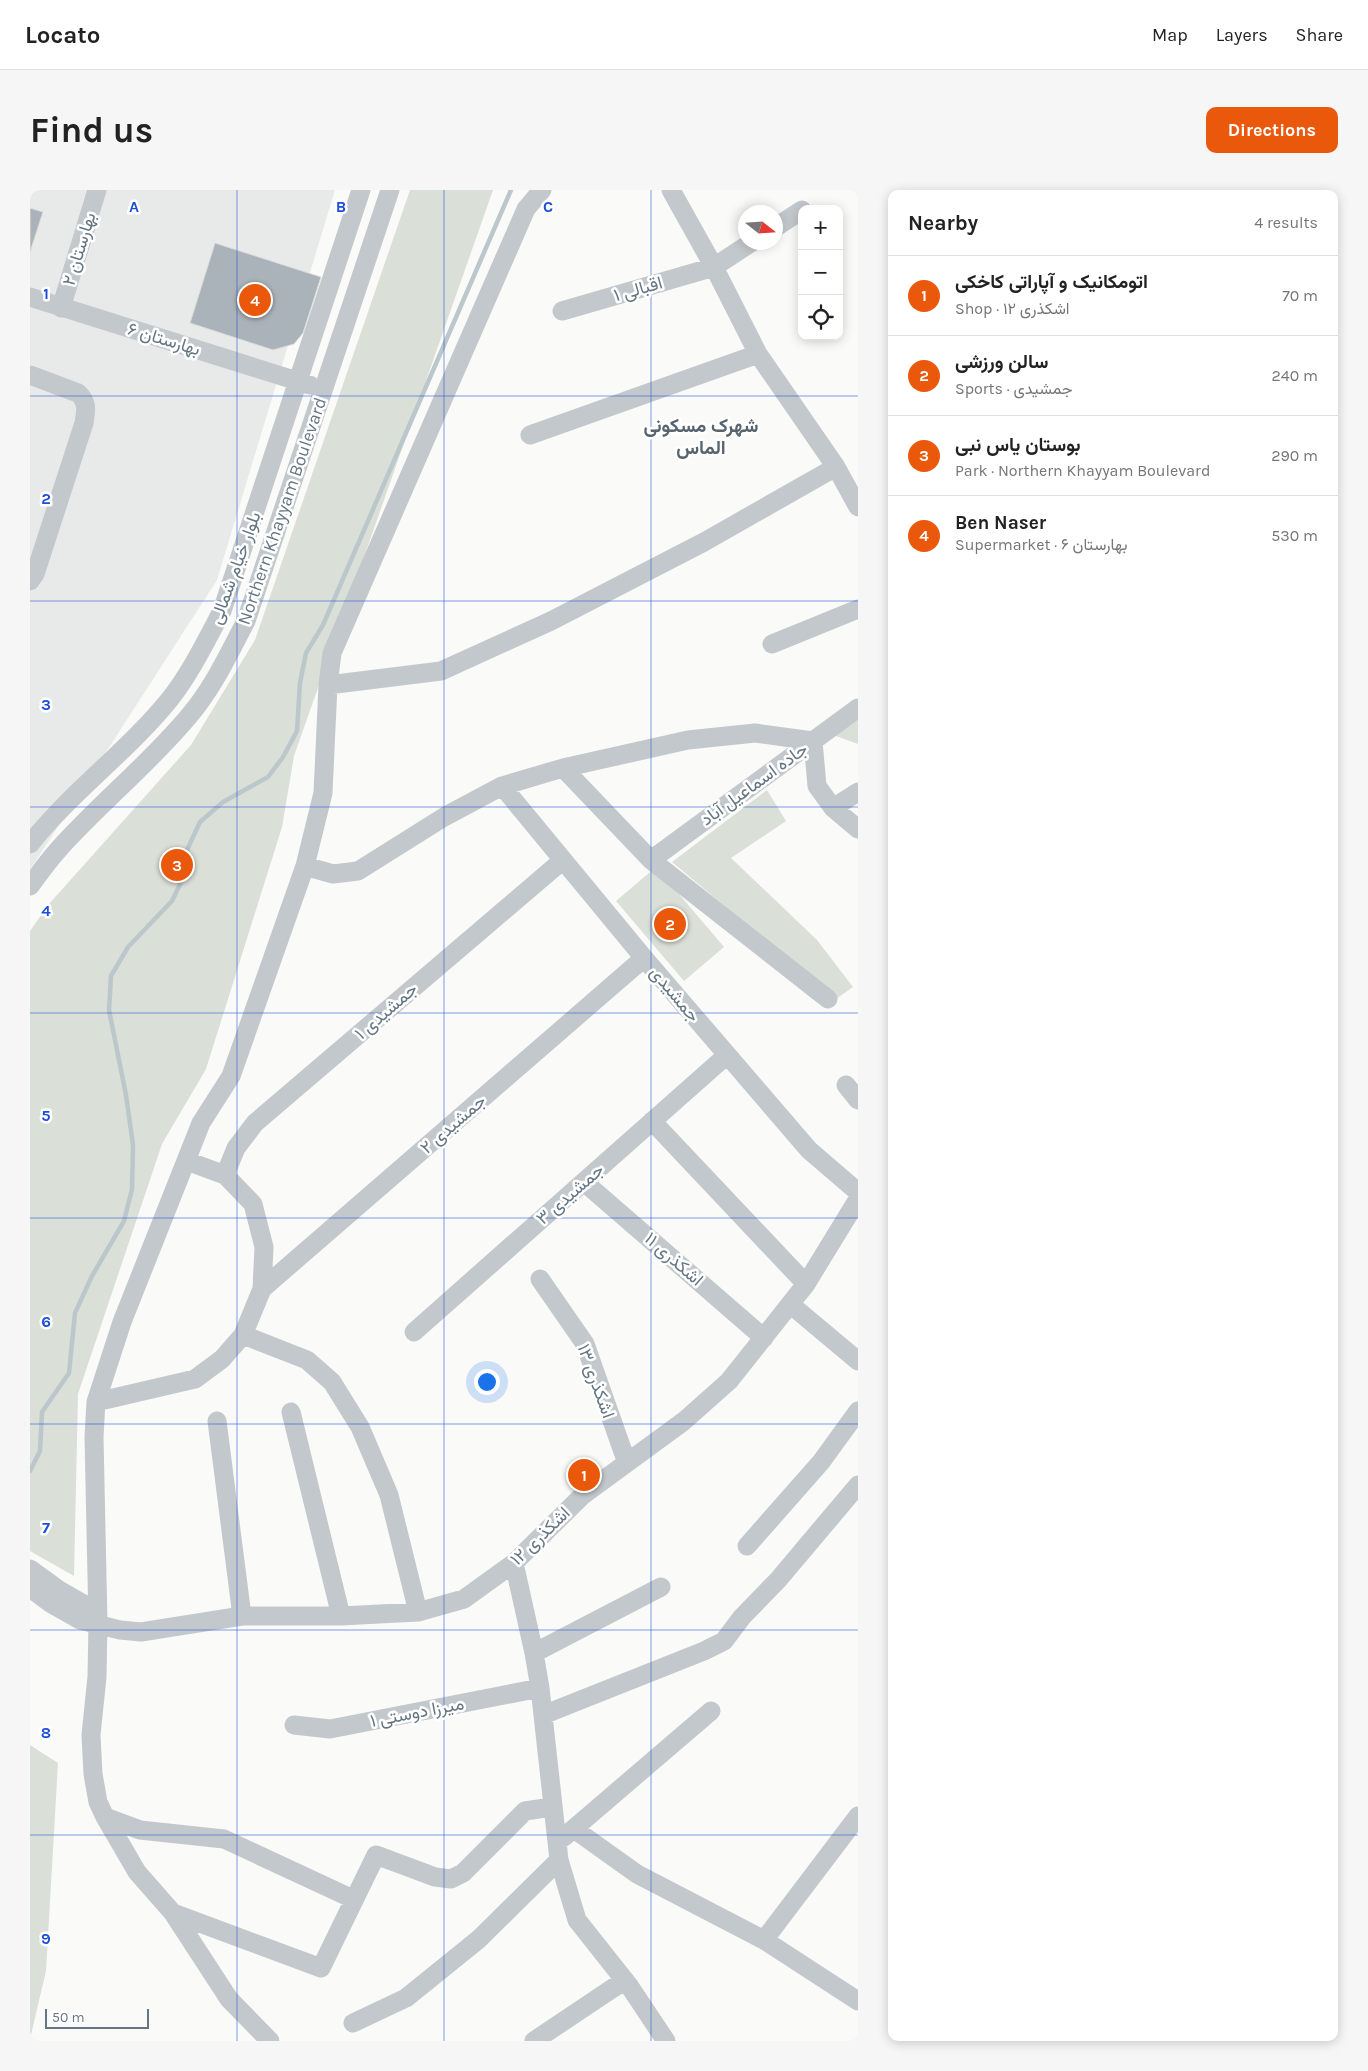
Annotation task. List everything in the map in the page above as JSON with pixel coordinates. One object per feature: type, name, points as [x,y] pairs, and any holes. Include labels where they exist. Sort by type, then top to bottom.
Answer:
[{"type":"street","name":"بهارستان ۲","points":[[61,308],[98,190]]},
{"type":"street","name":"Northern Khayyam Boulevard","points":[[299,381],[362,190]]},
{"type":"street","name":"Northern Khayyam Boulevard","points":[[30,886],[58,850],[144,766],[190,714],[221,669],[246,621],[390,190]]},
{"type":"street","points":[[270,2041],[229,1999],[173,1913],[137,1872],[98,1802],[93,1774],[91,1735],[97,1677],[98,1623],[94,1437],[96,1402],[122,1322],[202,1123],[231,1076],[305,866],[323,793],[328,685],[332,653],[526,209],[542,190]]},
{"type":"street","points":[[671,190],[714,267],[758,354],[836,467],[858,507]]},
{"type":"street","points":[[783,222],[798,213]]},
{"type":"street","name":"اقبالی ۱","points":[[562,310],[714,267],[740,250]]},
{"type":"street","name":"بهارستان ۶","points":[[30,297],[324,389]]},
{"type":"street","points":[[530,435],[758,354]]},
{"type":"street","points":[[30,376],[78,393],[84,399],[87,410],[35,574],[30,581]]},
{"type":"street","name":"بلوار خیام شمالی","points":[[30,844],[77,793],[126,747],[170,698],[199,655],[222,611],[299,381]]},
{"type":"street","points":[[328,685],[441,672],[576,608],[704,542],[836,467]]},
{"type":"street","points":[[772,644],[858,610]]},
{"type":"street","name":"جاده اسماعیل آباد","points":[[651,860],[858,708]]},
{"type":"street","points":[[305,866],[333,874],[358,871],[444,816],[502,786],[563,768],[688,740],[755,733],[813,741],[817,786],[833,808],[858,829]]},
{"type":"street","points":[[563,768],[651,860],[828,999]]},
{"type":"street","name":"جمشیدی","points":[[502,786],[644,958],[810,1150],[858,1192]]},
{"type":"street","points":[[833,808],[858,792]]},
{"type":"street","name":"جمشیدی ۱","points":[[225,1175],[236,1148],[255,1123],[562,860]]},
{"type":"street","name":"جمشیدی ۲","points":[[262,1289],[644,958]]},
{"type":"street","name":"جمشیدی ۳","points":[[414,1332],[727,1055]]},
{"type":"street","points":[[846,1085],[858,1100]]},
{"type":"street","points":[[652,1121],[806,1284]]},
{"type":"street","points":[[96,1402],[195,1379],[222,1359],[243,1335],[262,1289],[264,1247],[253,1204],[225,1175],[187,1160]]},
{"type":"street","name":"اشکذری ۱۱","points":[[584,1182],[764,1338]]},
{"type":"street","name":"اشکذری ۱۲","points":[[98,1623],[120,1630],[141,1632],[242,1616],[341,1616],[418,1612],[464,1599],[514,1563],[583,1495],[684,1421],[729,1381],[806,1284],[858,1199]]},
{"type":"street","name":"اشکذری ۱۳","points":[[540,1279],[585,1344],[627,1464]]},
{"type":"street","points":[[790,1304],[858,1361]]},
{"type":"street","points":[[243,1335],[307,1360],[332,1382],[351,1412],[360,1427],[389,1495],[418,1612]]},
{"type":"street","points":[[747,1546],[821,1462],[858,1411]]},
{"type":"street","points":[[291,1412],[341,1616]]},
{"type":"street","points":[[218,1421],[242,1616]]},
{"type":"street","points":[[543,1715],[704,1651],[724,1641],[742,1617],[778,1580],[858,1485]]},
{"type":"street","points":[[514,1563],[540,1688],[558,1851],[577,1920],[625,1980],[666,2041]]},
{"type":"street","points":[[30,1568],[54,1596]]},
{"type":"street","points":[[534,1653],[661,1587]]},
{"type":"street","points":[[30,1588],[87,1606],[98,1623]]},
{"type":"street","name":"میرزا دوستی ۱","points":[[294,1724],[330,1729],[540,1688]]},
{"type":"street","points":[[353,2023],[406,1998],[479,1939],[558,1851],[574,1829],[711,1711]]},
{"type":"street","points":[[173,1913],[321,1968],[376,1855],[435,1876],[451,1879],[463,1873],[525,1812],[552,1807]]},
{"type":"street","points":[[764,1940],[858,1816]]},
{"type":"street","points":[[105,1817],[140,1830],[224,1839],[353,1900]]},
{"type":"street","points":[[574,1829],[637,1874],[764,1940],[858,2001]]},
{"type":"street","points":[[534,2041],[625,1980]]},
{"type":"shaded area","points":[[30,190],[335,190],[217,580],[30,870]]},
{"type":"shaded area","points":[[410,190],[493,190],[294,756],[282,827],[206,1069],[162,1144],[78,1394],[74,1576],[30,1551],[30,931],[49,904],[191,745],[255,640]]},
{"type":"shaded area","points":[[858,718],[858,744],[833,735]]},
{"type":"shaded area","points":[[767,790],[786,821],[731,858],[817,940],[853,987],[836,999],[672,862]]},
{"type":"shaded area","points":[[656,867],[724,947],[684,981],[616,901]]},
{"type":"shaded area","points":[[30,1745],[58,1763],[46,1971],[30,2039]]},
{"type":"building","points":[[30,208],[43,212],[30,252]]},
{"type":"building","points":[[215,243],[321,277],[303,333],[294,344],[273,350],[190,323]]},
{"type":"waterway","points":[[30,1471],[40,1451],[42,1412],[69,1373],[75,1313],[92,1276],[124,1221],[132,1189],[133,1145],[126,1095],[109,1010],[111,976],[128,947],[172,901],[184,876],[187,850],[200,822],[223,802],[268,777],[283,757],[297,731],[300,683],[306,653],[323,625],[511,190]]},
{"type":"place","name":"Ben Naser","points":[[255,300]]},
{"type":"place","name":"بوستان یاس نبی","points":[[177,865]]},
{"type":"place","name":"سالن ورزشی","points":[[670,924]]},
{"type":"place","name":"اتومکانیک و آپاراتی کاخکی","points":[[584,1475]]},
{"type":"district","name":"شهرک مسکونی الماس","points":[[701,437]]}]
